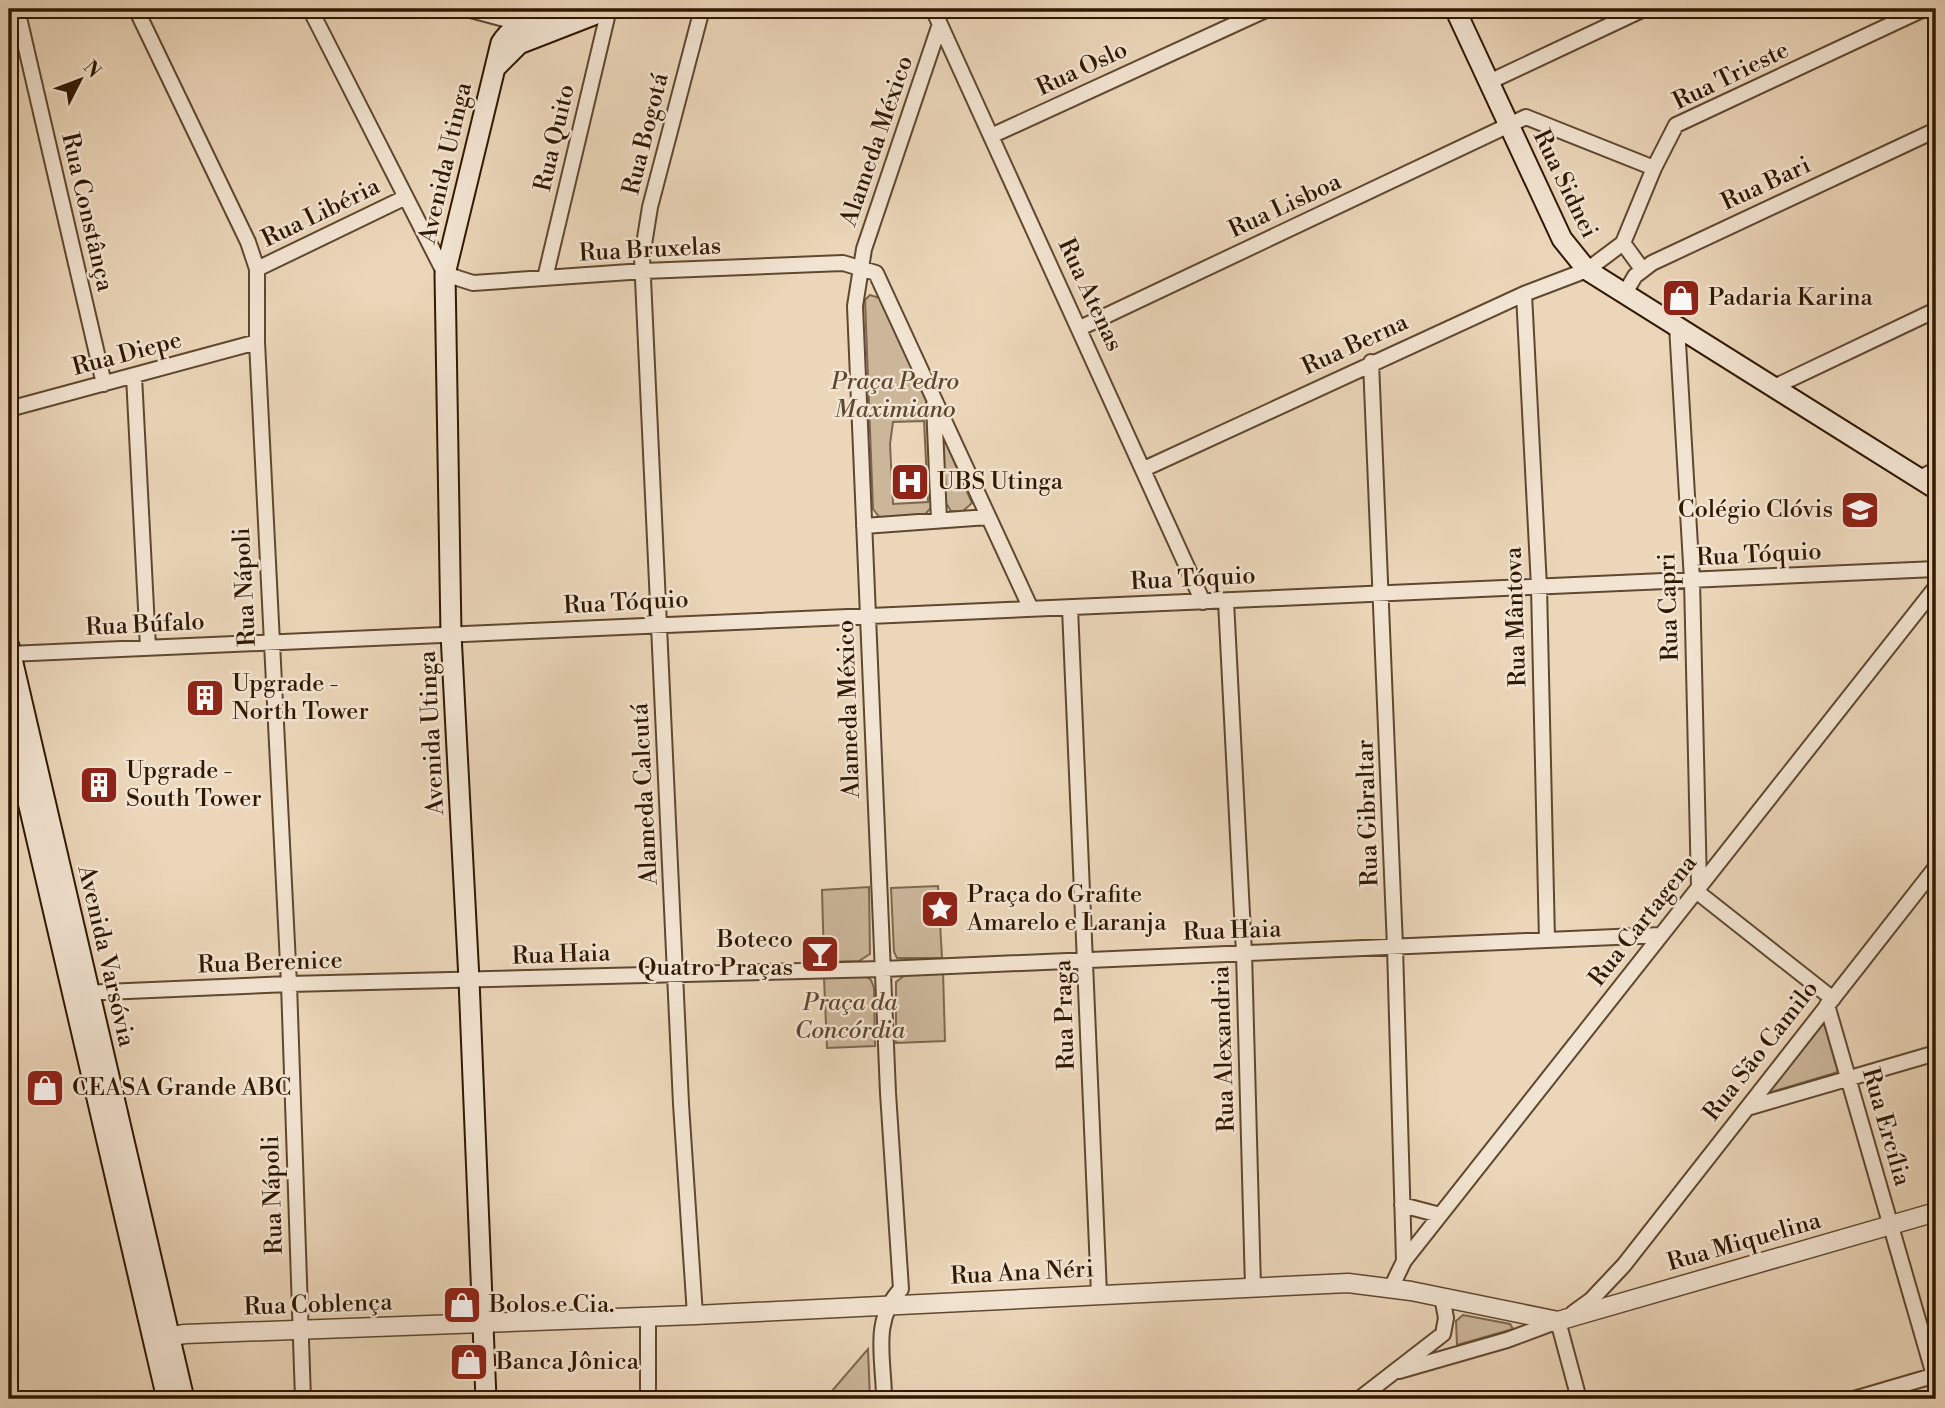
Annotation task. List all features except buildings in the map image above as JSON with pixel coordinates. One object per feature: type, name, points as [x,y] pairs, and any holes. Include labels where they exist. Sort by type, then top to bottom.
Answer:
[{"type":"main road","points":[[509,21],[523,22],[562,9]]},
{"type":"main road","name":"Avenida Utinga","points":[[493,70],[519,44],[609,9]]},
{"type":"main road","name":"Rua Sidnei","points":[[1455,9],[1562,239],[1587,270],[1774,387],[1928,474],[1936,489]]},
{"type":"main road","name":"Avenida Utinga","points":[[486,1399],[469,980],[451,634],[444,274],[493,70],[509,21]]},
{"type":"main road","name":"Avenida Varsóvia","points":[[9,651],[81,993],[161,1337],[184,1399]]},
{"type":"main road","name":"Avenida Varsóvia","points":[[9,720],[81,993]]},
{"type":"main road","name":"Avenida Varsóvia","points":[[161,1337],[167,1399]]},
{"type":"street","name":"Rua Constânça","points":[[17,9],[104,384]]},
{"type":"street","name":"Rua Nápoli","points":[[136,9],[242,230],[257,268],[257,342],[289,984],[303,1399]]},
{"type":"street","points":[[310,9],[444,274]]},
{"type":"street","points":[[467,9],[509,21]]},
{"type":"street","name":"Rua Quito","points":[[545,278],[609,9]]},
{"type":"street","name":"Rua Bogotá","points":[[644,271],[642,257],[650,207],[702,9]]},
{"type":"street","name":"Rua Atenas","points":[[933,9],[1203,602]]},
{"type":"street","name":"Rua Oslo","points":[[991,136],[1268,9]]},
{"type":"street","points":[[1489,82],[1644,9]]},
{"type":"street","name":"Rua Trieste","points":[[1623,243],[1654,168],[1676,125],[1924,9]]},
{"type":"street","name":"Alameda México","points":[[884,1399],[881,1323],[887,1304],[901,1289],[883,969],[855,306],[860,267],[940,24]]},
{"type":"street","points":[[1508,124],[1526,117],[1654,168]]},
{"type":"street","name":"Rua Lisboa","points":[[1080,328],[1508,124]]},
{"type":"street","name":"Rua Bari","points":[[1625,293],[1642,269],[1936,130]]},
{"type":"street","name":"Rua Libéria","points":[[257,268],[404,198]]},
{"type":"street","points":[[1587,270],[1623,243],[1642,269]]},
{"type":"street","name":"Rua Bruxelas","points":[[444,274],[473,283],[644,271],[843,263],[860,267]]},
{"type":"street","points":[[860,267],[880,277],[1031,609]]},
{"type":"street","name":"Rua Berna","points":[[1144,469],[1371,362],[1524,294],[1587,270]]},
{"type":"street","name":"Alameda Calcutá","points":[[644,271],[675,974],[695,1315]]},
{"type":"street","name":"Rua Mântova","points":[[1524,294],[1539,587],[1547,940]]},
{"type":"street","points":[[1774,387],[1936,310]]},
{"type":"street","name":"Rua Capri","points":[[1677,326],[1692,580],[1698,889]]},
{"type":"street","name":"Rua Diepe","points":[[9,410],[257,342]]},
{"type":"street","name":"Rua Gibraltar","points":[[1371,362],[1395,947],[1404,1261]]},
{"type":"street","points":[[134,376],[148,648]]},
{"type":"street","points":[[933,395],[939,520]]},
{"type":"street","points":[[864,526],[988,517]]},
{"type":"street","name":"Rua Tóquio","points":[[451,634],[1936,569]]},
{"type":"street","name":"Rua Cartagena","points":[[1391,1288],[1404,1261],[1936,587]]},
{"type":"street","name":"Rua Alexandria","points":[[1226,601],[1244,953],[1253,1287]]},
{"type":"street","name":"Rua Praga","points":[[1070,608],[1099,1294]]},
{"type":"street","name":"Rua Búfalo","points":[[9,651],[148,648],[451,634]]},
{"type":"street","name":"Rua São Camilo","points":[[1399,1371],[1520,1336],[1562,1320],[1591,1300],[1624,1265],[1936,867]]},
{"type":"street","points":[[1698,889],[1830,1002]]},
{"type":"street","name":"Rua Haia","points":[[469,980],[883,969],[1661,935]]},
{"type":"street","name":"Rua Berenice","points":[[81,993],[469,980]]},
{"type":"street","name":"Rua Ercília","points":[[1830,1002],[1849,1078],[1936,1378]]},
{"type":"street","points":[[1747,1108],[1936,1053]]},
{"type":"street","points":[[1402,1205],[1440,1215]]},
{"type":"street","name":"Rua Miquelina","points":[[1562,1320],[1936,1212]]},
{"type":"street","name":"Rua São Camilo","points":[[1601,1309],[1624,1265]]},
{"type":"street","name":"Rua Ana Néri","points":[[484,1324],[1348,1283],[1391,1288],[1562,1320]]},
{"type":"street","name":"Rua São Camilo","points":[[1359,1399],[1399,1371],[1443,1334],[1446,1318],[1442,1297]]},
{"type":"street","points":[[648,1317],[648,1399]]},
{"type":"street","points":[[1562,1320],[1579,1399]]},
{"type":"street","name":"Rua Coblença","points":[[161,1337],[484,1324]]},
{"type":"street","points":[[1854,1399],[1936,1378]]},
{"type":"green space","name":"Praça Pedro Maximiano","points":[[870,295],[880,298],[926,400],[932,507],[925,514],[880,518],[873,509],[865,300]],"holes":[[[924,421],[928,502],[893,504],[890,444],[893,422]]]},
{"type":"green space","name":"Praça Pedro Maximiano","points":[[941,431],[972,503],[962,512],[951,511],[946,503]]},
{"type":"green space","name":"Praça da Concórdia","points":[[938,886],[942,958],[897,958],[894,952],[891,888]]},
{"type":"green space","name":"Praça da Concórdia","points":[[869,887],[870,954],[859,961],[824,962],[822,890]]},
{"type":"green space","name":"Praça da Concórdia","points":[[943,971],[945,1041],[896,1043],[896,982],[905,975]]},
{"type":"green space","name":"Praça da Concórdia","points":[[865,976],[871,980],[874,988],[875,1046],[827,1048],[824,978]]},
{"type":"green space","points":[[1824,1023],[1838,1072],[1768,1093]]},
{"type":"green space","points":[[1463,1315],[1510,1324],[1513,1329],[1457,1345],[1456,1321]]},
{"type":"green space","points":[[868,1349],[870,1399],[825,1399]]},
{"type":"place","name":"Padaria Karina","points":[[1681,298]]},
{"type":"place","name":"UBS Utinga","points":[[910,482]]},
{"type":"place","name":"Colégio Clóvis","points":[[1860,510]]},
{"type":"place","name":"Upgrade - North Tower","points":[[205,698]]},
{"type":"place","name":"Upgrade - South Tower","points":[[99,785]]},
{"type":"place","name":"Praça do Grafite Amarelo e Laranja","points":[[940,909]]},
{"type":"place","name":"Boteco Quatro Praças","points":[[820,954]]},
{"type":"place","name":"CEASA Grande ABC","points":[[45,1088]]},
{"type":"place","name":"Bolos e Cia.","points":[[462,1305]]},
{"type":"place","name":"Banca Jônica","points":[[469,1362]]}]
